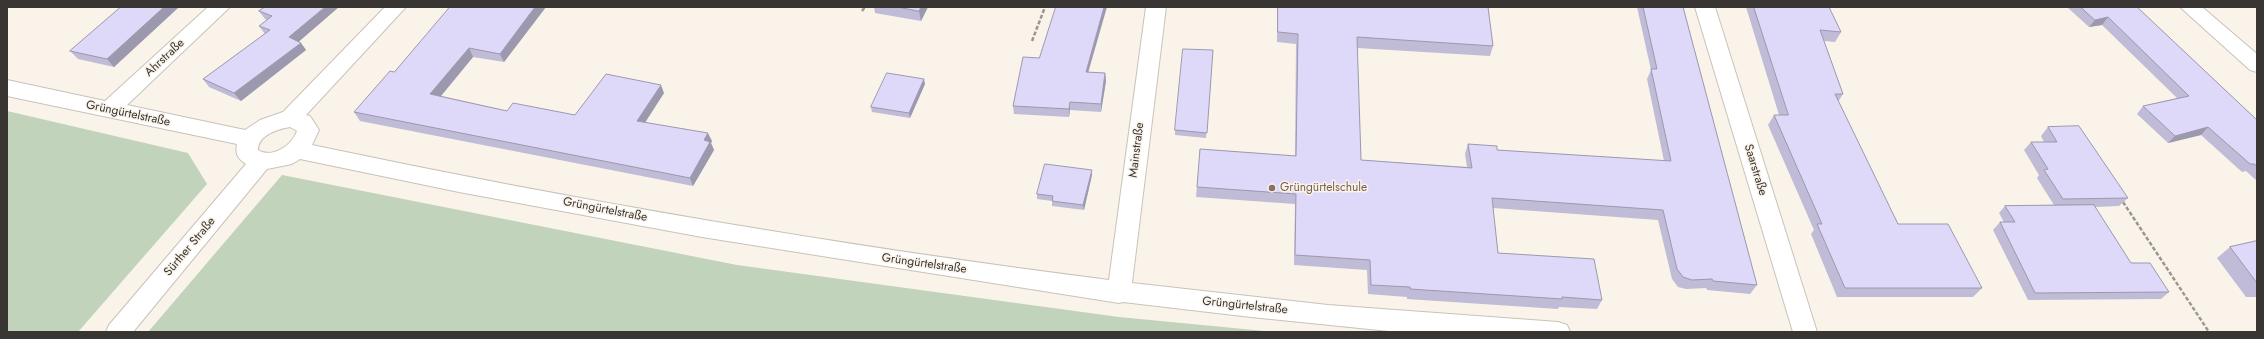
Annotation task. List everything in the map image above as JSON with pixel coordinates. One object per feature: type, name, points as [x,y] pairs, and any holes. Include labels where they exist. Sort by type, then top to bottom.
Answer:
[{"type":"street","name":"Ahrstraße","points":[[109,110],[220,7]]},
{"type":"street","points":[[290,119],[396,7]]},
{"type":"street","name":"Mainstraße","points":[[1119,293],[1156,7]]},
{"type":"street","name":"Saarstraße","points":[[1705,7],[1805,332]]},
{"type":"street","points":[[2190,7],[2257,65]]},
{"type":"street","name":"Grüngürtelstraße","points":[[7,88],[250,139]]},
{"type":"street","points":[[290,119],[302,122],[308,130],[306,140],[297,150],[273,161],[253,159],[247,154],[246,147],[250,139],[260,129],[270,124],[290,119]]},
{"type":"street","name":"Grüngürtelstraße","points":[[297,150],[755,239],[1119,293],[1464,328],[1558,332]]},
{"type":"street","name":"Sürther Straße","points":[[118,332],[261,161]]},
{"type":"path","points":[[862,11],[865,7]]},
{"type":"path","points":[[1032,41],[1045,7]]},
{"type":"path","points":[[2124,202],[2209,332]]},
{"type":"green space","points":[[7,111],[188,153],[207,184],[78,332],[7,332]]},
{"type":"green space","points":[[282,175],[737,265],[1119,317],[1275,332],[148,332]]},
{"type":"building","points":[[121,7],[164,7],[107,59],[70,51]]},
{"type":"building","points":[[265,7],[325,7],[289,37],[301,43],[234,93],[203,79],[270,30],[259,26],[272,16],[259,11]]},
{"type":"building","points":[[450,7],[535,7],[500,54],[469,48],[430,94],[507,111],[513,103],[575,115],[606,74],[661,85],[637,121],[708,133],[704,140],[710,142],[690,178],[354,112],[390,71],[394,72]]},
{"type":"building","points":[[898,7],[921,7],[919,11]]},
{"type":"building","points":[[1056,7],[1104,7],[1086,72],[1105,73],[1101,104],[1070,102],[1069,109],[1013,106],[1023,57],[1039,58]]},
{"type":"building","points":[[1278,7],[1488,7],[1493,46],[1357,37],[1361,160],[1472,168],[1468,144],[1497,146],[1497,150],[1671,161],[1651,69],[1657,69],[1643,7],[1683,7],[1757,285],[1713,281],[1712,279],[1692,280],[1683,277],[1677,269],[1663,210],[1492,198],[1498,253],[1594,259],[1602,300],[1562,297],[1562,299],[1371,285],[1370,260],[1295,255],[1296,194],[1197,187],[1200,149],[1296,156],[1298,34],[1278,32]]},
{"type":"building","points":[[1754,7],[1829,7],[1841,32],[1820,30],[1843,94],[1835,94],[1898,224],[1948,224],[1982,288],[1845,288],[1817,224],[1822,224],[1774,115],[1788,115]]},
{"type":"building","points":[[2081,7],[2137,7],[2257,120],[2257,166],[2250,164],[2208,127],[2175,136],[2143,106],[2189,96],[2108,17],[2095,20]]},
{"type":"building","points":[[1183,49],[1213,50],[1207,133],[1175,130]]},
{"type":"building","points":[[887,73],[924,79],[909,113],[871,107]]},
{"type":"building","points":[[2079,126],[2128,198],[2063,199],[2044,170],[2048,169],[2031,142],[2057,142],[2048,127]]},
{"type":"building","points":[[1045,164],[1092,170],[1083,205],[1052,201],[1053,196],[1037,194]]},
{"type":"building","points":[[2094,205],[2131,263],[2150,263],[2169,292],[2035,293],[2000,222],[2015,222],[2005,206]]},
{"type":"building","points":[[2257,241],[2257,283],[2230,247]]},
{"type":"place","name":"Grüngürtelschule","points":[[1272,188]]}]
